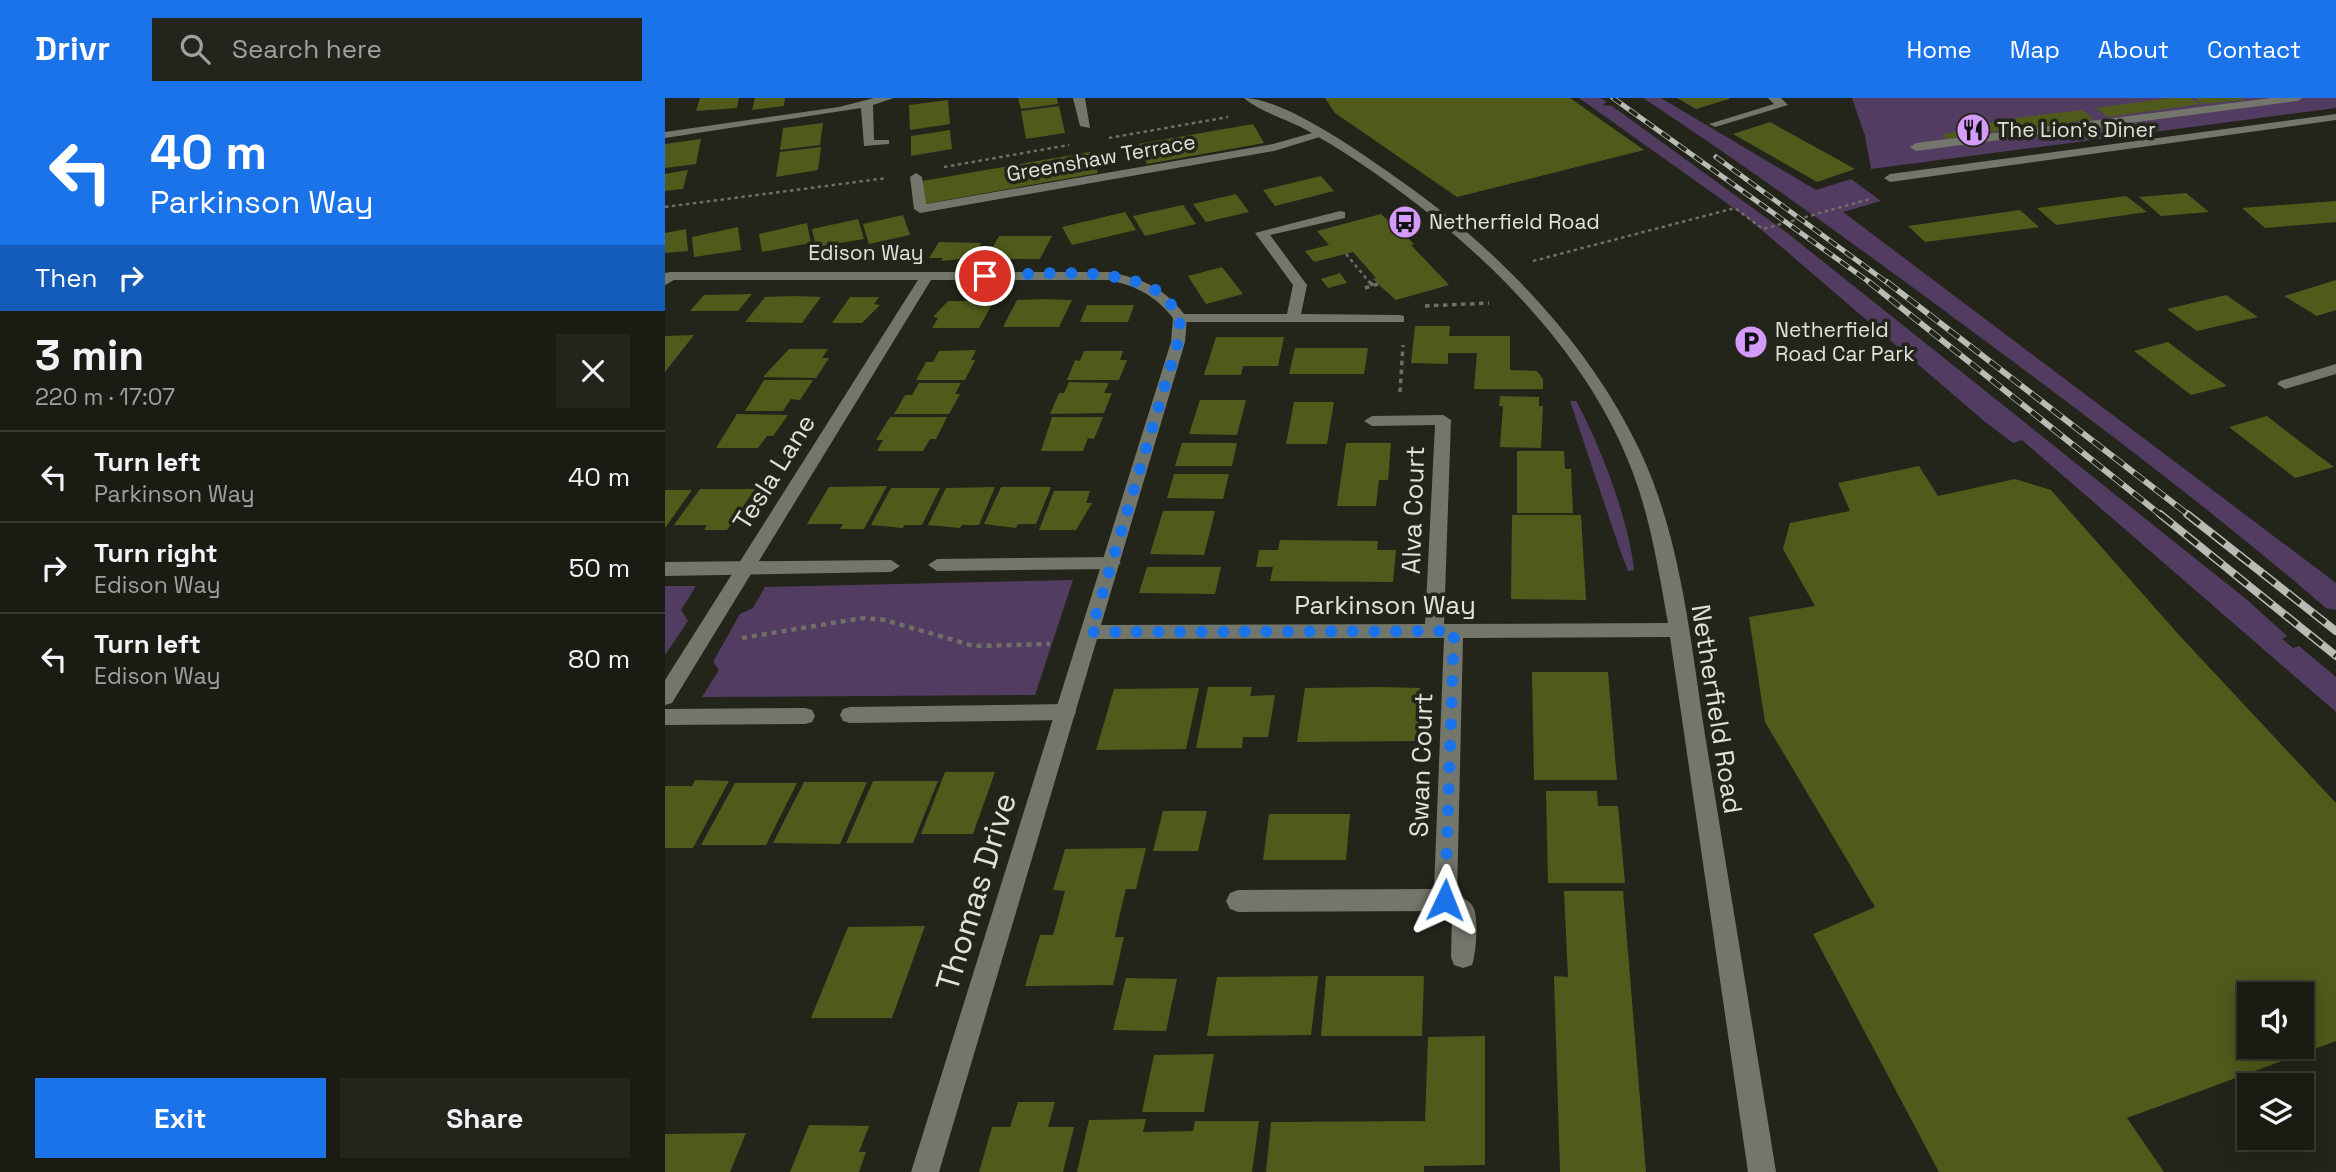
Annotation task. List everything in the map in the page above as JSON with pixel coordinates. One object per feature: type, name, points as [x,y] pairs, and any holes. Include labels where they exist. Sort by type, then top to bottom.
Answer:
[{"type":"street","points":[[665,135],[867,105],[888,98]]},
{"type":"street","points":[[1079,98],[1086,126]]},
{"type":"street","name":"Netherfield Road","points":[[1249,98],[1319,134],[1400,187],[1464,237],[1526,300],[1586,368],[1633,453],[1663,551],[1679,630],[1762,1172]]},
{"type":"street","points":[[1715,124],[1782,105],[1774,98]]},
{"type":"street","points":[[1916,147],[2297,98]]},
{"type":"street","points":[[867,105],[868,144],[885,142]]},
{"type":"street","points":[[1890,178],[2336,117]]},
{"type":"street","name":"Greenshaw Terrace","points":[[916,177],[920,209],[1274,147],[1319,134]]},
{"type":"street","points":[[1293,319],[1300,285],[1262,233],[1340,215]]},
{"type":"street","name":"Edison Way","points":[[665,281],[670,276],[1085,275],[1130,279],[1162,295],[1180,318]]},
{"type":"street","name":"Tesla Lane","points":[[665,696],[927,276]]},
{"type":"street","points":[[1090,636],[1178,342],[1180,318],[1293,319],[1402,326]]},
{"type":"street","points":[[2285,384],[2336,369]]},
{"type":"street","name":"Alva Court","points":[[1372,421],[1443,421],[1444,631]]},
{"type":"street","points":[[936,565],[1112,563]]},
{"type":"street","points":[[665,569],[891,566]]},
{"type":"street","name":"Parkinson Way","points":[[1090,636],[1679,630]]},
{"type":"street","name":"Swan Court","points":[[1444,631],[1445,900]]},
{"type":"street","name":"Thomas Drive","points":[[925,1172],[1090,636]]},
{"type":"street","points":[[850,715],[1066,712]]},
{"type":"street","points":[[665,717],[805,716]]},
{"type":"street","points":[[1238,901],[1445,900],[1464,912],[1463,957]]},
{"type":"path","points":[[665,207],[893,177]]},
{"type":"path","points":[[1498,270],[1735,208],[1763,229],[1870,199]]},
{"type":"path","points":[[1346,254],[1373,286]]},
{"type":"path","points":[[1418,306],[1463,306],[1526,300]]},
{"type":"path","points":[[1398,421],[1402,326]]},
{"type":"path","points":[[697,643],[863,618],[885,620],[974,646],[1090,636]]},
{"type":"shaded area","points":[[1579,98],[1600,98],[1607,102],[1602,105],[1612,106],[1786,232],[2246,599],[2287,636],[2282,639],[2293,648],[2299,646],[2336,677],[2336,712],[2022,440],[2013,443],[1984,421],[1749,219]]},
{"type":"shaded area","points":[[1643,98],[1661,98],[1816,190],[1851,179],[1881,201],[1843,212],[2336,583],[2336,610],[2326,608],[2160,472],[1946,312]]},
{"type":"shaded area","points":[[1852,98],[2336,98],[2336,108],[1871,169],[1865,136]]},
{"type":"shaded area","points":[[1570,401],[1576,401],[1604,460],[1620,506],[1634,570],[1628,571]]},
{"type":"shaded area","points":[[1073,580],[1035,695],[702,697],[719,670],[713,662],[740,614],[753,608],[765,587]]},
{"type":"shaded area","points":[[665,586],[696,586],[681,610],[688,621],[665,655]]},
{"type":"building","points":[[700,98],[739,98],[737,108],[696,111]]},
{"type":"building","points":[[755,98],[785,98],[784,106],[752,110]]},
{"type":"building","points":[[1018,98],[1057,98],[1058,104],[1021,109]]},
{"type":"building","points":[[1325,98],[1570,98],[1644,150],[1457,197],[1335,113]]},
{"type":"building","points":[[1677,98],[1729,98],[1729,99],[1696,109]]},
{"type":"building","points":[[2170,98],[2190,98],[2200,104],[2108,117],[2096,108]]},
{"type":"building","points":[[2195,98],[2243,98],[2243,100],[2203,104]]},
{"type":"building","points":[[948,100],[950,124],[910,130],[909,105]]},
{"type":"building","points":[[1059,106],[1065,133],[1026,139],[1021,111]]},
{"type":"building","points":[[2082,110],[2094,119],[2020,129],[2008,119]]},
{"type":"building","points":[[2005,121],[2016,129],[1993,132],[1982,124]]},
{"type":"building","points":[[1770,122],[1855,169],[1817,182],[1733,134]]},
{"type":"building","points":[[823,123],[820,145],[780,150],[783,128]]},
{"type":"building","points":[[1253,124],[1264,143],[1147,164],[1138,144]]},
{"type":"building","points":[[1977,126],[1986,133],[1947,139],[1942,135]]},
{"type":"building","points":[[950,130],[952,149],[911,156],[911,136]]},
{"type":"building","points":[[701,139],[696,164],[665,168],[665,144]]},
{"type":"building","points":[[821,147],[818,170],[776,177],[780,152]]},
{"type":"building","points":[[1090,152],[1098,173],[924,204],[922,181]]},
{"type":"building","points":[[688,170],[683,189],[665,191],[665,174]]},
{"type":"building","points":[[1321,176],[1334,191],[1275,206],[1263,190]]},
{"type":"building","points":[[2186,193],[2209,212],[2161,216],[2139,197]]},
{"type":"building","points":[[1236,194],[1249,212],[1206,222],[1193,204]]},
{"type":"building","points":[[2126,196],[2147,212],[2056,225],[2037,208]]},
{"type":"building","points":[[2336,201],[2336,222],[2265,228],[2242,208]]},
{"type":"building","points":[[1183,205],[1196,224],[1145,236],[1133,216]]},
{"type":"building","points":[[2020,210],[2039,227],[1925,242],[1908,226]]},
{"type":"building","points":[[1125,212],[1136,230],[1072,245],[1062,227]]},
{"type":"building","points":[[1381,214],[1414,244],[1411,245],[1449,285],[1396,300],[1373,279],[1376,278],[1353,252],[1314,262],[1305,251],[1329,245],[1317,231]]},
{"type":"building","points":[[903,215],[910,235],[869,244],[863,224]]},
{"type":"building","points":[[858,219],[864,239],[816,247],[812,229]]},
{"type":"building","points":[[807,223],[811,243],[762,252],[759,234]]},
{"type":"building","points":[[738,227],[741,250],[694,257],[692,237]]},
{"type":"building","points":[[686,229],[688,251],[665,253],[665,233]]},
{"type":"building","points":[[999,236],[1052,236],[1040,259],[986,259]]},
{"type":"building","points":[[939,242],[981,243],[971,258],[941,261],[943,258],[929,258]]},
{"type":"building","points":[[1222,267],[1243,294],[1206,304],[1188,276]]},
{"type":"building","points":[[1340,273],[1347,283],[1328,288],[1321,279]]},
{"type":"building","points":[[2336,280],[2336,310],[2317,316],[2284,296]]},
{"type":"building","points":[[752,294],[738,311],[690,311],[704,295]]},
{"type":"building","points":[[2226,295],[2258,317],[2197,331],[2167,309]]},
{"type":"building","points":[[765,297],[821,297],[802,323],[745,322]]},
{"type":"building","points":[[850,297],[879,297],[874,304],[880,305],[862,323],[832,323]]},
{"type":"building","points":[[1017,300],[1072,300],[1059,327],[1003,327]]},
{"type":"building","points":[[948,301],[979,301],[976,306],[991,306],[979,328],[932,328],[938,318],[933,317]]},
{"type":"building","points":[[1087,305],[1134,305],[1128,322],[1080,322]]},
{"type":"building","points":[[1415,326],[1450,326],[1449,336],[1510,336],[1510,370],[1537,371],[1543,379],[1543,389],[1474,389],[1477,353],[1448,353],[1448,364],[1411,363]]},
{"type":"building","points":[[694,335],[665,372],[665,336]]},
{"type":"building","points":[[1216,337],[1284,337],[1278,366],[1243,366],[1241,375],[1204,375]]},
{"type":"building","points":[[2168,342],[2227,386],[2191,395],[2134,351]]},
{"type":"building","points":[[1295,348],[1368,348],[1364,374],[1289,374]]},
{"type":"building","points":[[789,349],[828,349],[822,358],[829,358],[816,378],[763,377]]},
{"type":"building","points":[[976,350],[971,360],[975,360],[965,380],[916,380],[926,362],[933,362],[939,351]]},
{"type":"building","points":[[1084,351],[1123,351],[1120,360],[1127,360],[1119,380],[1067,380],[1075,360],[1080,361]]},
{"type":"building","points":[[764,380],[813,380],[800,400],[791,399],[783,411],[745,411]]},
{"type":"building","points":[[1069,382],[1109,383],[1104,393],[1112,393],[1104,413],[1050,414],[1059,393],[1064,393]]},
{"type":"building","points":[[919,383],[961,383],[955,394],[960,394],[949,414],[894,414],[905,395],[912,395]]},
{"type":"building","points":[[1500,396],[1539,397],[1539,406],[1543,406],[1541,448],[1500,447],[1503,406],[1499,406]]},
{"type":"building","points":[[1200,400],[1246,400],[1237,435],[1189,434]]},
{"type":"building","points":[[1294,402],[1334,402],[1327,444],[1286,444]]},
{"type":"building","points":[[737,414],[788,415],[773,436],[767,436],[758,448],[716,448]]},
{"type":"building","points":[[2267,416],[2334,467],[2295,478],[2229,427]]},
{"type":"building","points":[[890,417],[947,417],[936,439],[930,439],[923,451],[877,451],[883,440],[876,440]]},
{"type":"building","points":[[1052,417],[1103,417],[1094,439],[1088,438],[1083,451],[1041,451]]},
{"type":"building","points":[[1182,443],[1237,443],[1232,466],[1175,466]]},
{"type":"building","points":[[1346,443],[1391,443],[1388,480],[1379,480],[1376,506],[1337,506]]},
{"type":"building","points":[[1517,451],[1564,451],[1565,469],[1571,469],[1573,513],[1517,513]]},
{"type":"building","points":[[1919,466],[1938,496],[2015,479],[2051,490],[2179,635],[2336,803],[2336,1041],[2314,1049],[2314,982],[2237,982],[2237,1059],[2287,1059],[2249,1073],[2237,1073],[2237,1077],[2127,1118],[2164,1172],[1939,1172],[1813,934],[1875,907],[1765,722],[1749,617],[1815,606],[1783,549],[1790,523],[1850,511],[1838,483]]},
{"type":"building","points":[[1174,474],[1229,474],[1223,499],[1167,498]]},
{"type":"building","points":[[887,486],[864,529],[840,529],[843,524],[807,524],[829,487]]},
{"type":"building","points":[[995,487],[979,525],[962,525],[960,528],[928,525],[946,488]]},
{"type":"building","points":[[1001,487],[1051,487],[1036,524],[1018,524],[1016,528],[984,524]]},
{"type":"building","points":[[891,488],[940,488],[922,525],[904,525],[903,528],[871,525]]},
{"type":"building","points":[[700,489],[755,489],[727,530],[704,530],[707,525],[674,525]]},
{"type":"building","points":[[665,490],[692,490],[665,528]]},
{"type":"building","points":[[1054,491],[1090,491],[1086,503],[1092,503],[1076,530],[1039,530]]},
{"type":"building","points":[[1163,511],[1215,511],[1204,555],[1150,554]]},
{"type":"building","points":[[1512,515],[1581,515],[1586,600],[1511,599]]},
{"type":"building","points":[[1280,540],[1378,541],[1377,550],[1396,550],[1393,582],[1270,581],[1273,567],[1256,567],[1259,550],[1278,550]]},
{"type":"building","points":[[1147,567],[1221,567],[1215,594],[1139,593]]},
{"type":"building","points":[[1532,672],[1608,672],[1617,780],[1534,780]]},
{"type":"building","points":[[1208,687],[1252,687],[1250,696],[1275,695],[1268,737],[1243,737],[1242,748],[1196,748]]},
{"type":"building","points":[[1199,688],[1186,749],[1096,750],[1114,689]]},
{"type":"building","points":[[1305,688],[1420,688],[1417,741],[1297,742]]},
{"type":"building","points":[[945,772],[995,772],[973,834],[921,834]]},
{"type":"building","points":[[695,780],[729,781],[693,848],[665,848],[665,786],[692,786]]},
{"type":"building","points":[[873,781],[938,781],[913,843],[846,843]]},
{"type":"building","points":[[804,782],[867,782],[840,844],[773,843]]},
{"type":"building","points":[[735,783],[797,783],[766,845],[701,845]]},
{"type":"building","points":[[1546,791],[1597,791],[1598,806],[1618,806],[1625,883],[1548,883]]},
{"type":"building","points":[[1163,811],[1207,811],[1198,851],[1153,851]]},
{"type":"building","points":[[1269,814],[1350,814],[1346,860],[1263,860]]},
{"type":"building","points":[[1146,848],[1136,889],[1126,889],[1120,913],[1115,937],[1124,937],[1113,985],[1025,986],[1040,935],[1053,935],[1056,925],[1065,891],[1053,890],[1065,849]]},
{"type":"building","points":[[1564,891],[1623,891],[1646,1172],[1560,1172],[1554,976],[1568,977]]},
{"type":"building","points":[[925,926],[892,1018],[811,1018],[848,927]]},
{"type":"building","points":[[1318,976],[1311,1035],[1207,1036],[1217,977]]},
{"type":"building","points":[[1326,976],[1424,976],[1422,1036],[1321,1036]]},
{"type":"building","points":[[1126,978],[1177,979],[1166,1031],[1113,1030]]},
{"type":"building","points":[[1485,1036],[1485,1165],[1424,1166],[1424,1172],[1266,1172],[1271,1122],[1425,1121],[1428,1037]]},
{"type":"building","points":[[1214,1054],[1204,1112],[1142,1112],[1154,1055]]},
{"type":"building","points":[[1018,1102],[1055,1102],[1048,1127],[1074,1127],[1063,1172],[979,1172],[992,1127],[1010,1127]]},
{"type":"building","points":[[1146,1119],[1143,1132],[1193,1131],[1195,1121],[1259,1121],[1252,1172],[1077,1172],[1089,1120]]},
{"type":"building","points":[[809,1125],[869,1126],[859,1152],[866,1152],[859,1172],[790,1172]]},
{"type":"building","points":[[746,1133],[730,1172],[665,1172],[665,1134]]},
{"type":"railway","points":[[1613,98],[1872,284]]},
{"type":"railway","points":[[1716,157],[1889,284]]},
{"type":"railway","points":[[1869,282],[2162,516]]},
{"type":"railway","points":[[1887,282],[2190,516]]},
{"type":"railway","points":[[2160,514],[2336,656]]},
{"type":"railway","points":[[2187,514],[2336,631]]},
{"type":"place","name":"The Lion's Diner","points":[[1973,130]]},
{"type":"place","name":"Netherfield Road","points":[[1405,222]]},
{"type":"place","name":"Netherfield Road Car Park","points":[[1751,342]]},
{"type":"route","points":[[985,276],[1085,275],[1130,279],[1162,295],[1180,318],[1178,342],[1091,632],[1454,631],[1445,900]]}]
